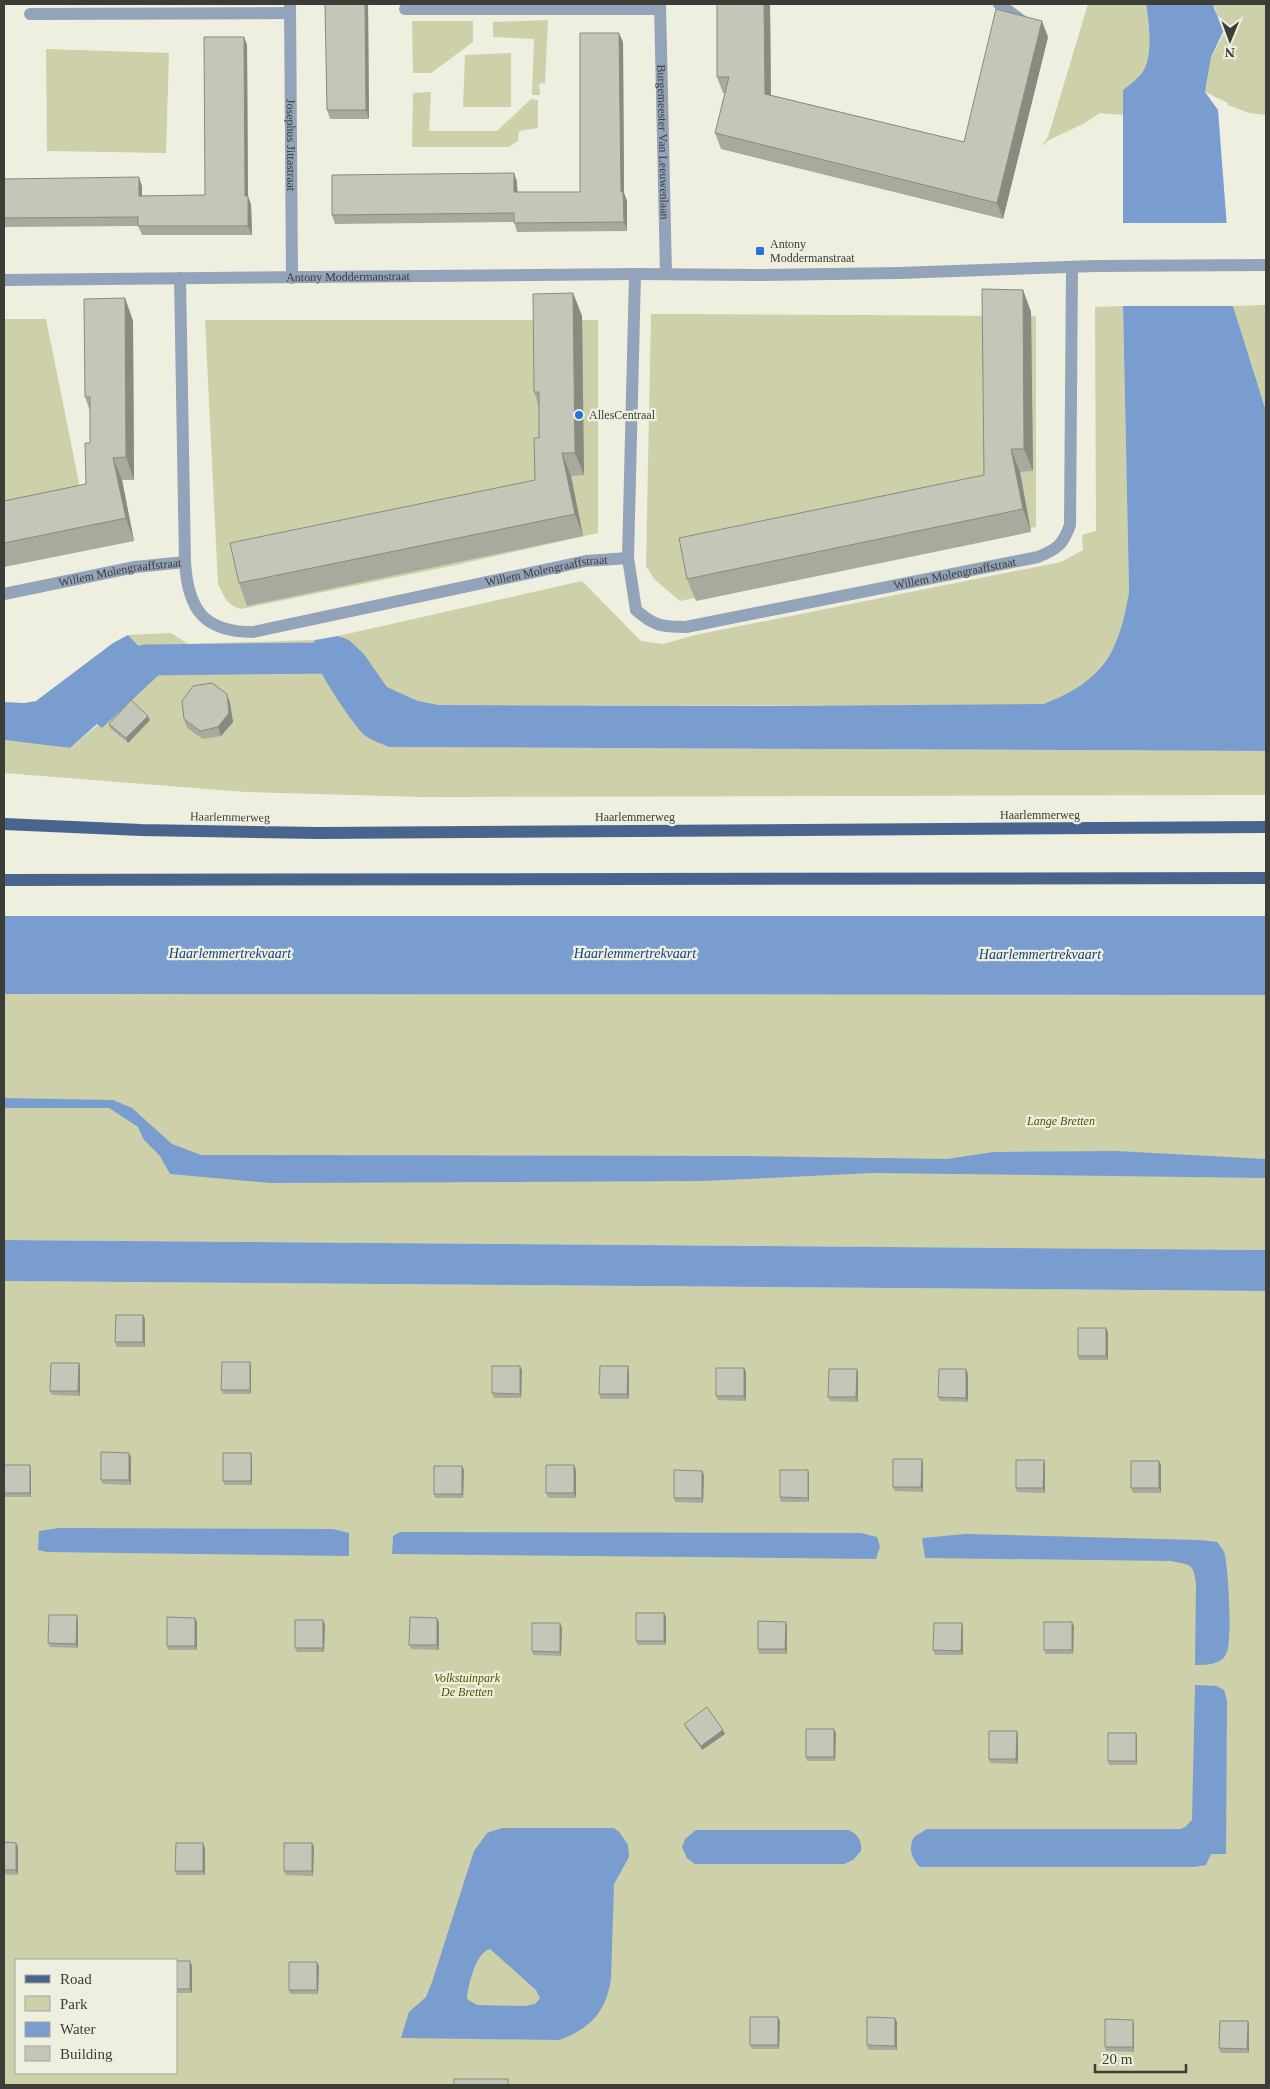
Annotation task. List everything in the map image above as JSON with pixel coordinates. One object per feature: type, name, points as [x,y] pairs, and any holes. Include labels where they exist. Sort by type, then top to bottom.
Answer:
[{"type":"main road","name":"Haarlemmerweg","points":[[4,824],[141,830],[318,833],[1266,827]]},
{"type":"main road","points":[[4,880],[1266,878]]},
{"type":"street","points":[[998,4],[1028,25]]},
{"type":"street","name":"Burgemeester Van Leeuwenlaan","points":[[405,8],[660,7],[666,274]]},
{"type":"street","name":"Josephus Jittastraat","points":[[30,14],[290,8],[292,278]]},
{"type":"street","name":"Antony Moddermanstraat","points":[[4,280],[890,273],[1095,266],[1263,265]]},
{"type":"street","name":"Willem Molengraaffstraat","points":[[4,594],[117,570],[185,562],[189,594],[200,613],[213,625],[234,632],[253,632],[586,561],[628,558],[636,610],[651,623],[686,627],[1038,557],[1054,551],[1065,540],[1070,525],[1072,267]]},
{"type":"street","points":[[628,558],[635,274]]},
{"type":"street","points":[[180,278],[185,562]]},
{"type":"green space","points":[[1088,4],[1146,4],[1150,40],[1148,59],[1139,76],[1123,90],[1123,115],[1100,113],[1083,124],[1049,140],[1041,147],[1048,137]]},
{"type":"green space","points":[[1213,4],[1266,4],[1266,115],[1249,113],[1228,105],[1228,103],[1205,92],[1211,57],[1224,34],[1222,21],[1218,17]]},
{"type":"green space","points":[[548,20],[545,83],[539,84],[540,95],[532,95],[534,39],[493,37],[493,22]]},
{"type":"green space","points":[[412,21],[473,21],[473,42],[431,73],[413,73]]},
{"type":"green space","points":[[46,49],[169,53],[166,153],[47,151]]},
{"type":"green space","points":[[511,53],[511,107],[463,107],[465,55]]},
{"type":"green space","points":[[431,92],[429,131],[497,131],[531,99],[538,100],[538,128],[519,131],[518,141],[509,147],[412,147],[413,93]]},
{"type":"green space","points":[[1266,305],[1266,411],[1233,306]]},
{"type":"green space","points":[[1123,306],[1129,592],[1126,614],[1118,639],[1103,664],[1094,675],[1072,693],[1059,699],[1045,704],[1030,706],[439,705],[418,701],[387,687],[364,654],[338,636],[582,581],[641,641],[663,644],[695,635],[1061,562],[1083,550],[1082,535],[1096,531],[1095,307]]},
{"type":"green space","points":[[651,314],[1036,316],[1036,527],[680,601],[655,580],[646,566]]},
{"type":"green space","points":[[4,319],[46,319],[82,498],[4,514]]},
{"type":"green space","points":[[205,320],[598,320],[598,533],[456,565],[241,609],[232,606],[226,600],[218,584]]},
{"type":"green space","points":[[171,633],[188,644],[315,640],[312,646],[320,670],[353,722],[367,737],[389,747],[1266,751],[1266,795],[423,797],[245,792],[4,773],[4,740],[70,748],[163,671],[128,635]]},
{"type":"green space","name":"Lange Bretten","points":[[4,994],[1266,995],[1266,1250],[4,1240]]},
{"type":"green space","name":"Volkstuinpark De Bretten","points":[[4,1281],[1266,1291],[1266,2085],[4,2085]]},
{"type":"water","points":[[1146,4],[1213,4],[1225,28],[1211,57],[1205,92],[1218,110],[1233,306],[1266,411],[1266,751],[389,747],[367,737],[361,732],[337,699],[316,663],[312,651],[315,640],[338,636],[349,640],[364,654],[387,687],[418,701],[439,705],[769,706],[1044,704],[1064,695],[1094,675],[1105,662],[1120,632],[1129,592],[1123,306],[1123,90],[1141,74],[1148,59],[1150,40]]},
{"type":"water","points":[[128,635],[163,671],[102,728],[97,724],[70,748],[4,740],[4,702],[24,703],[36,701],[113,643]]},
{"type":"water","name":"Haarlemmertrekvaart","points":[[4,916],[1266,916],[1266,995],[4,994]]},
{"type":"water","points":[[4,1098],[113,1100],[132,1108],[172,1144],[201,1155],[741,1156],[947,1159],[993,1152],[1116,1151],[1266,1159],[1266,1178],[873,1173],[703,1181],[271,1183],[170,1174],[160,1156],[144,1140],[138,1127],[109,1108],[4,1108]]},
{"type":"water","points":[[4,1240],[1266,1250],[1266,1291],[4,1281]]},
{"type":"water","points":[[59,1528],[333,1529],[349,1533],[349,1556],[47,1552],[38,1550],[39,1531]]},
{"type":"water","points":[[400,1532],[861,1533],[877,1537],[880,1547],[876,1559],[392,1554],[393,1536]]},
{"type":"water","points":[[966,1534],[1217,1542],[1224,1553],[1227,1575],[1230,1621],[1226,1654],[1224,1658],[1217,1662],[1195,1665],[1196,1584],[1194,1572],[1187,1564],[1171,1561],[925,1558],[922,1538]]},
{"type":"water","points":[[1195,1685],[1217,1686],[1224,1690],[1227,1701],[1226,1854],[1211,1854],[1206,1865],[1194,1867],[920,1867],[914,1860],[911,1850],[914,1837],[927,1829],[1180,1829],[1185,1827],[1192,1820]]},
{"type":"water","points":[[502,1828],[614,1828],[620,1833],[628,1845],[629,1857],[614,1884],[611,1979],[605,2001],[601,2010],[588,2025],[570,2036],[559,2040],[401,2038],[409,2012],[426,1997],[474,1851],[487,1833]],"holes":[[[490,1949],[536,1990],[540,1998],[535,2004],[525,2006],[477,2005],[467,1999],[471,1978],[477,1962],[485,1951]]]},
{"type":"water","points":[[696,1830],[849,1830],[859,1838],[861,1851],[853,1860],[844,1864],[695,1864],[687,1858],[682,1847],[685,1839]]},
{"type":"pier","points":[[1120,223],[1229,223],[1236,306],[1120,306]]},
{"type":"building","points":[[325,4],[365,4],[366,110],[327,110]]},
{"type":"building","points":[[717,4],[764,4],[765,94],[964,142],[996,9],[1042,21],[997,203],[715,133],[729,77],[717,77]]},
{"type":"building","points":[[580,33],[619,33],[621,192],[623,192],[624,222],[514,223],[514,213],[332,215],[332,175],[514,173],[514,192],[580,192]]},
{"type":"building","points":[[204,37],[244,37],[245,196],[248,196],[248,226],[138,226],[138,217],[4,218],[4,179],[139,177],[139,196],[205,195]]},
{"type":"building","points":[[982,289],[1023,290],[1024,449],[1011,449],[1023,509],[687,579],[679,538],[984,475]]},
{"type":"building","points":[[573,293],[575,453],[562,453],[575,514],[239,583],[230,543],[535,480],[534,438],[539,438],[539,392],[534,392],[533,294]]},
{"type":"building","points":[[125,298],[126,457],[113,458],[126,518],[4,543],[4,501],[86,484],[85,443],[90,443],[90,397],[85,397],[84,299]]},
{"type":"building","points":[[212,683],[227,694],[229,713],[218,727],[200,731],[184,719],[182,701],[193,686]]},
{"type":"building","points":[[131,700],[148,716],[126,738],[109,724]]},
{"type":"building","points":[[116,1315],[143,1315],[143,1342],[115,1342]]},
{"type":"building","points":[[1078,1328],[1106,1328],[1106,1356],[1078,1356]]},
{"type":"building","points":[[222,1362],[250,1362],[250,1390],[221,1390]]},
{"type":"building","points":[[51,1363],[79,1363],[78,1391],[50,1391]]},
{"type":"building","points":[[492,1366],[520,1366],[520,1394],[492,1393]]},
{"type":"building","points":[[600,1366],[628,1366],[627,1394],[599,1394]]},
{"type":"building","points":[[716,1368],[744,1368],[744,1396],[716,1396]]},
{"type":"building","points":[[829,1369],[857,1369],[856,1397],[828,1397]]},
{"type":"building","points":[[939,1369],[966,1369],[966,1398],[938,1397]]},
{"type":"building","points":[[101,1452],[129,1453],[129,1480],[101,1480]]},
{"type":"building","points":[[223,1453],[251,1453],[251,1481],[223,1481]]},
{"type":"building","points":[[893,1459],[922,1459],[921,1487],[893,1487]]},
{"type":"building","points":[[1016,1460],[1044,1460],[1043,1488],[1016,1488]]},
{"type":"building","points":[[1131,1461],[1159,1461],[1159,1488],[1131,1488]]},
{"type":"building","points":[[4,1465],[30,1465],[30,1493],[4,1493]]},
{"type":"building","points":[[546,1465],[574,1465],[574,1493],[546,1493]]},
{"type":"building","points":[[434,1466],[462,1466],[462,1494],[434,1494]]},
{"type":"building","points":[[674,1470],[702,1471],[702,1498],[674,1498]]},
{"type":"building","points":[[780,1470],[808,1470],[808,1498],[780,1497]]},
{"type":"building","points":[[636,1613],[664,1613],[664,1641],[636,1641]]},
{"type":"building","points":[[49,1615],[77,1615],[76,1644],[48,1643]]},
{"type":"building","points":[[167,1617],[195,1618],[195,1646],[167,1646]]},
{"type":"building","points":[[410,1617],[437,1618],[437,1645],[409,1645]]},
{"type":"building","points":[[295,1620],[323,1620],[323,1648],[295,1648]]},
{"type":"building","points":[[758,1621],[786,1622],[785,1649],[758,1649]]},
{"type":"building","points":[[1044,1622],[1072,1622],[1072,1650],[1044,1650]]},
{"type":"building","points":[[532,1623],[560,1623],[560,1652],[532,1651]]},
{"type":"building","points":[[934,1623],[962,1623],[961,1651],[933,1650]]},
{"type":"building","points":[[707,1707],[723,1730],[701,1746],[684,1724]]},
{"type":"building","points":[[806,1729],[834,1729],[834,1757],[806,1757]]},
{"type":"building","points":[[989,1731],[1017,1731],[1016,1759],[989,1759]]},
{"type":"building","points":[[1108,1733],[1136,1733],[1136,1761],[1108,1761]]},
{"type":"building","points":[[4,1842],[16,1843],[16,1870],[4,1870]]},
{"type":"building","points":[[176,1843],[203,1843],[203,1871],[175,1871]]},
{"type":"building","points":[[284,1843],[312,1843],[312,1871],[284,1871]]},
{"type":"building","points":[[178,1961],[190,1961],[190,1989],[178,1989]]},
{"type":"building","points":[[289,1962],[317,1962],[317,1990],[289,1990]]},
{"type":"building","points":[[750,2017],[778,2017],[778,2045],[750,2045]]},
{"type":"building","points":[[867,2017],[895,2018],[895,2046],[867,2045]]},
{"type":"building","points":[[1105,2019],[1133,2020],[1133,2047],[1105,2047]]},
{"type":"building","points":[[1220,2021],[1248,2021],[1247,2049],[1219,2048]]},
{"type":"building","points":[[454,2079],[508,2079],[508,2085],[454,2085]]},
{"type":"waterway","points":[[113,677],[145,660],[330,658],[350,674]]},
{"type":"place","name":"Antony Moddermanstraat","points":[[760,251]]},
{"type":"place","name":"AllesCentraal","points":[[579,415]]}]
